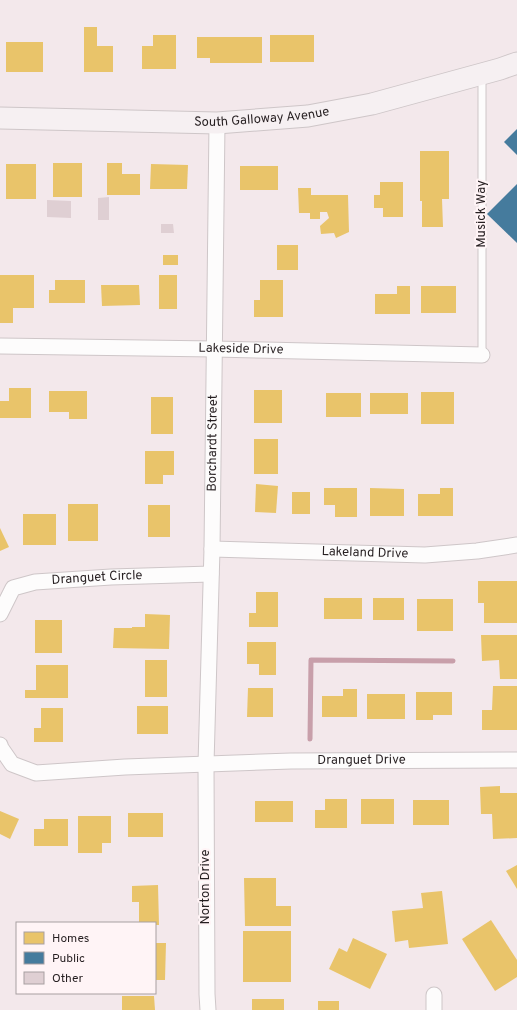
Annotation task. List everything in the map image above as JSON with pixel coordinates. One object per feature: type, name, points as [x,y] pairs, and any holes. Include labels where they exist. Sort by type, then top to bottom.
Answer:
[{"type":"main road","name":"South Galloway Avenue","points":[[0,118],[217,123],[308,116],[372,104],[517,63]]},
{"type":"street","name":"Borchardt Street","points":[[206,764],[212,574],[217,123]]},
{"type":"street","name":"Lakeside Drive","points":[[0,346],[482,355]]},
{"type":"street","name":"Lakeland Drive","points":[[212,550],[424,555],[477,551],[517,545]]},
{"type":"street","name":"Dranguet Circle","points":[[0,614],[13,588],[35,582],[111,577],[212,574]]},
{"type":"street","points":[[0,745],[0,748],[12,764],[36,773],[125,767],[206,764]]},
{"type":"street","name":"Dranguet Drive","points":[[206,764],[291,761],[517,760]]},
{"type":"street","name":"Norton Drive","points":[[206,764],[208,1010]]},
{"type":"street","points":[[434,995],[434,1010]]},
{"type":"lane","name":"Musick Way","points":[[482,74],[482,355]]},
{"type":"building: Homes","points":[[84,27],[97,27],[97,46],[113,46],[113,72],[84,72]]},
{"type":"building: Homes","points":[[153,35],[176,35],[176,69],[142,69],[142,46],[153,46]]},
{"type":"building: Homes","points":[[270,35],[314,35],[314,62],[270,62]]},
{"type":"building: Homes","points":[[197,37],[262,37],[262,63],[210,63],[210,58],[197,58]]},
{"type":"building: Homes","points":[[6,42],[43,42],[43,72],[6,72]]},
{"type":"building: Homes","points":[[420,151],[449,151],[449,199],[442,199],[443,227],[422,227],[422,201],[420,201]]},
{"type":"building: Homes","points":[[53,163],[82,163],[82,197],[53,197]]},
{"type":"building: Homes","points":[[107,163],[122,163],[122,174],[140,174],[140,195],[107,195]]},
{"type":"building: Homes","points":[[6,164],[36,164],[36,199],[6,199]]},
{"type":"building: Homes","points":[[151,164],[188,165],[187,189],[150,189]]},
{"type":"building: Homes","points":[[240,166],[278,166],[278,190],[240,190]]},
{"type":"building: Homes","points":[[380,182],[403,182],[403,217],[383,217],[383,208],[374,208],[374,195],[380,195]]},
{"type":"building: Homes","points":[[298,188],[311,188],[311,195],[348,195],[349,232],[336,238],[334,233],[321,234],[320,226],[329,218],[327,212],[320,212],[320,219],[310,219],[310,213],[299,213]]},
{"type":"building: Homes","points":[[277,245],[298,245],[298,270],[277,270]]},
{"type":"building: Homes","points":[[163,255],[178,255],[178,265],[163,265]]},
{"type":"building: Homes","points":[[0,275],[34,275],[34,308],[13,308],[13,323],[0,323]]},
{"type":"building: Homes","points":[[159,275],[177,275],[177,309],[159,309]]},
{"type":"building: Homes","points":[[55,280],[85,280],[85,303],[49,303],[49,290],[55,290]]},
{"type":"building: Homes","points":[[260,280],[283,280],[283,317],[254,317],[254,300],[260,300]]},
{"type":"building: Homes","points":[[101,285],[139,285],[140,305],[102,306]]},
{"type":"building: Homes","points":[[397,286],[410,286],[410,314],[375,314],[375,294],[397,294]]},
{"type":"building: Homes","points":[[421,286],[456,286],[456,313],[421,313]]},
{"type":"building: Homes","points":[[9,388],[31,388],[31,418],[0,418],[0,401],[9,401]]},
{"type":"building: Homes","points":[[254,390],[282,390],[282,423],[254,423]]},
{"type":"building: Homes","points":[[49,391],[87,391],[87,419],[69,419],[69,412],[49,412]]},
{"type":"building: Homes","points":[[421,392],[454,392],[454,424],[421,424]]},
{"type":"building: Homes","points":[[326,393],[361,393],[361,417],[326,417]]},
{"type":"building: Homes","points":[[370,393],[408,393],[408,414],[370,414]]},
{"type":"building: Homes","points":[[151,397],[173,397],[173,434],[151,434]]},
{"type":"building: Homes","points":[[254,439],[278,439],[278,474],[254,474]]},
{"type":"building: Homes","points":[[145,451],[174,451],[174,475],[163,475],[163,484],[145,484]]},
{"type":"building: Homes","points":[[256,484],[278,486],[276,513],[255,512]]},
{"type":"building: Homes","points":[[324,488],[357,488],[357,517],[335,517],[335,505],[324,505]]},
{"type":"building: Homes","points":[[370,488],[404,489],[404,516],[370,516]]},
{"type":"building: Homes","points":[[440,488],[453,488],[453,516],[418,516],[418,494],[440,494]]},
{"type":"building: Homes","points":[[292,492],[310,492],[310,514],[292,514]]},
{"type":"building: Homes","points":[[68,504],[98,504],[98,541],[68,541]]},
{"type":"building: Homes","points":[[148,505],[170,505],[170,537],[148,537]]},
{"type":"building: Homes","points":[[23,514],[56,514],[56,545],[23,545]]},
{"type":"building: Homes","points":[[0,528],[9,547],[0,551]]},
{"type":"building: Homes","points":[[478,581],[517,581],[517,623],[484,623],[484,603],[478,603]]},
{"type":"building: Homes","points":[[256,592],[278,592],[278,627],[249,627],[249,613],[256,613]]},
{"type":"building: Homes","points":[[324,598],[362,598],[362,619],[324,619]]},
{"type":"building: Homes","points":[[373,598],[404,598],[404,620],[373,620]]},
{"type":"building: Homes","points":[[417,599],[453,599],[453,631],[417,631]]},
{"type":"building: Homes","points":[[145,614],[170,615],[169,649],[113,648],[114,628],[145,627]]},
{"type":"building: Homes","points":[[35,620],[62,620],[62,653],[35,653]]},
{"type":"building: Homes","points":[[481,635],[517,635],[517,679],[500,679],[499,660],[482,661]]},
{"type":"building: Homes","points":[[247,642],[276,642],[276,675],[259,675],[259,664],[247,664]]},
{"type":"building: Homes","points":[[145,660],[167,660],[167,697],[145,697]]},
{"type":"building: Homes","points":[[36,665],[68,665],[68,698],[25,698],[25,690],[36,690]]},
{"type":"building: Homes","points":[[493,686],[517,686],[517,730],[482,730],[482,710],[492,710]]},
{"type":"building: Homes","points":[[248,688],[273,688],[273,717],[247,717]]},
{"type":"building: Homes","points":[[343,689],[357,689],[357,717],[322,717],[322,696],[343,696]]},
{"type":"building: Homes","points":[[416,692],[452,692],[452,715],[433,715],[433,720],[416,720]]},
{"type":"building: Homes","points":[[367,694],[405,694],[405,719],[367,719]]},
{"type":"building: Homes","points":[[137,706],[168,706],[168,734],[137,734]]},
{"type":"building: Homes","points":[[41,708],[63,708],[63,742],[34,742],[34,728],[41,728]]},
{"type":"building: Homes","points":[[500,786],[500,793],[517,793],[517,838],[493,839],[492,814],[481,814],[480,787]]},
{"type":"building: Homes","points":[[325,799],[347,799],[347,828],[315,828],[315,810],[325,810]]},
{"type":"building: Homes","points":[[361,799],[394,799],[394,824],[361,824]]},
{"type":"building: Homes","points":[[413,800],[449,800],[449,825],[413,825]]},
{"type":"building: Homes","points":[[255,801],[293,801],[293,822],[255,822]]},
{"type":"building: Homes","points":[[0,811],[19,819],[10,839],[0,834]]},
{"type":"building: Homes","points":[[128,813],[163,813],[163,837],[128,837]]},
{"type":"building: Homes","points":[[78,816],[111,816],[111,843],[102,843],[102,853],[78,853]]},
{"type":"building: Homes","points":[[44,819],[68,819],[68,846],[34,846],[34,829],[44,829]]},
{"type":"building: Homes","points":[[517,865],[517,889],[506,871]]},
{"type":"building: Homes","points":[[244,878],[276,878],[276,906],[291,906],[291,926],[245,926]]},
{"type":"building: Homes","points":[[158,885],[159,925],[156,925],[156,922],[139,922],[139,902],[132,902],[132,886]]},
{"type":"building: Homes","points":[[442,891],[448,944],[409,948],[408,940],[395,942],[392,911],[423,908],[421,893]]},
{"type":"building: Homes","points":[[491,920],[517,960],[517,977],[495,991],[462,939]]},
{"type":"building: Homes","points":[[243,931],[291,931],[291,982],[243,982]]},
{"type":"building: Homes","points":[[353,938],[387,954],[370,989],[329,969],[339,948],[347,952]]},
{"type":"building: Homes","points":[[156,943],[166,943],[165,980],[156,980]]},
{"type":"building: Homes","points":[[122,996],[154,996],[155,1010],[122,1010]]},
{"type":"building: Homes","points":[[252,999],[284,999],[284,1010],[252,1010]]},
{"type":"building: Homes","points":[[318,1001],[339,1001],[339,1010],[318,1010]]},
{"type":"building: Public","points":[[517,129],[517,155],[504,142]]},
{"type":"building: Public","points":[[517,184],[517,243],[487,214]]},
{"type":"building: Other","points":[[109,197],[109,220],[98,220],[98,198]]},
{"type":"building: Other","points":[[47,200],[71,201],[71,218],[47,217]]},
{"type":"building: Other","points":[[161,224],[173,224],[174,233],[161,233]]},
{"type":"waterway","points":[[310,739],[311,660],[453,661]]}]
